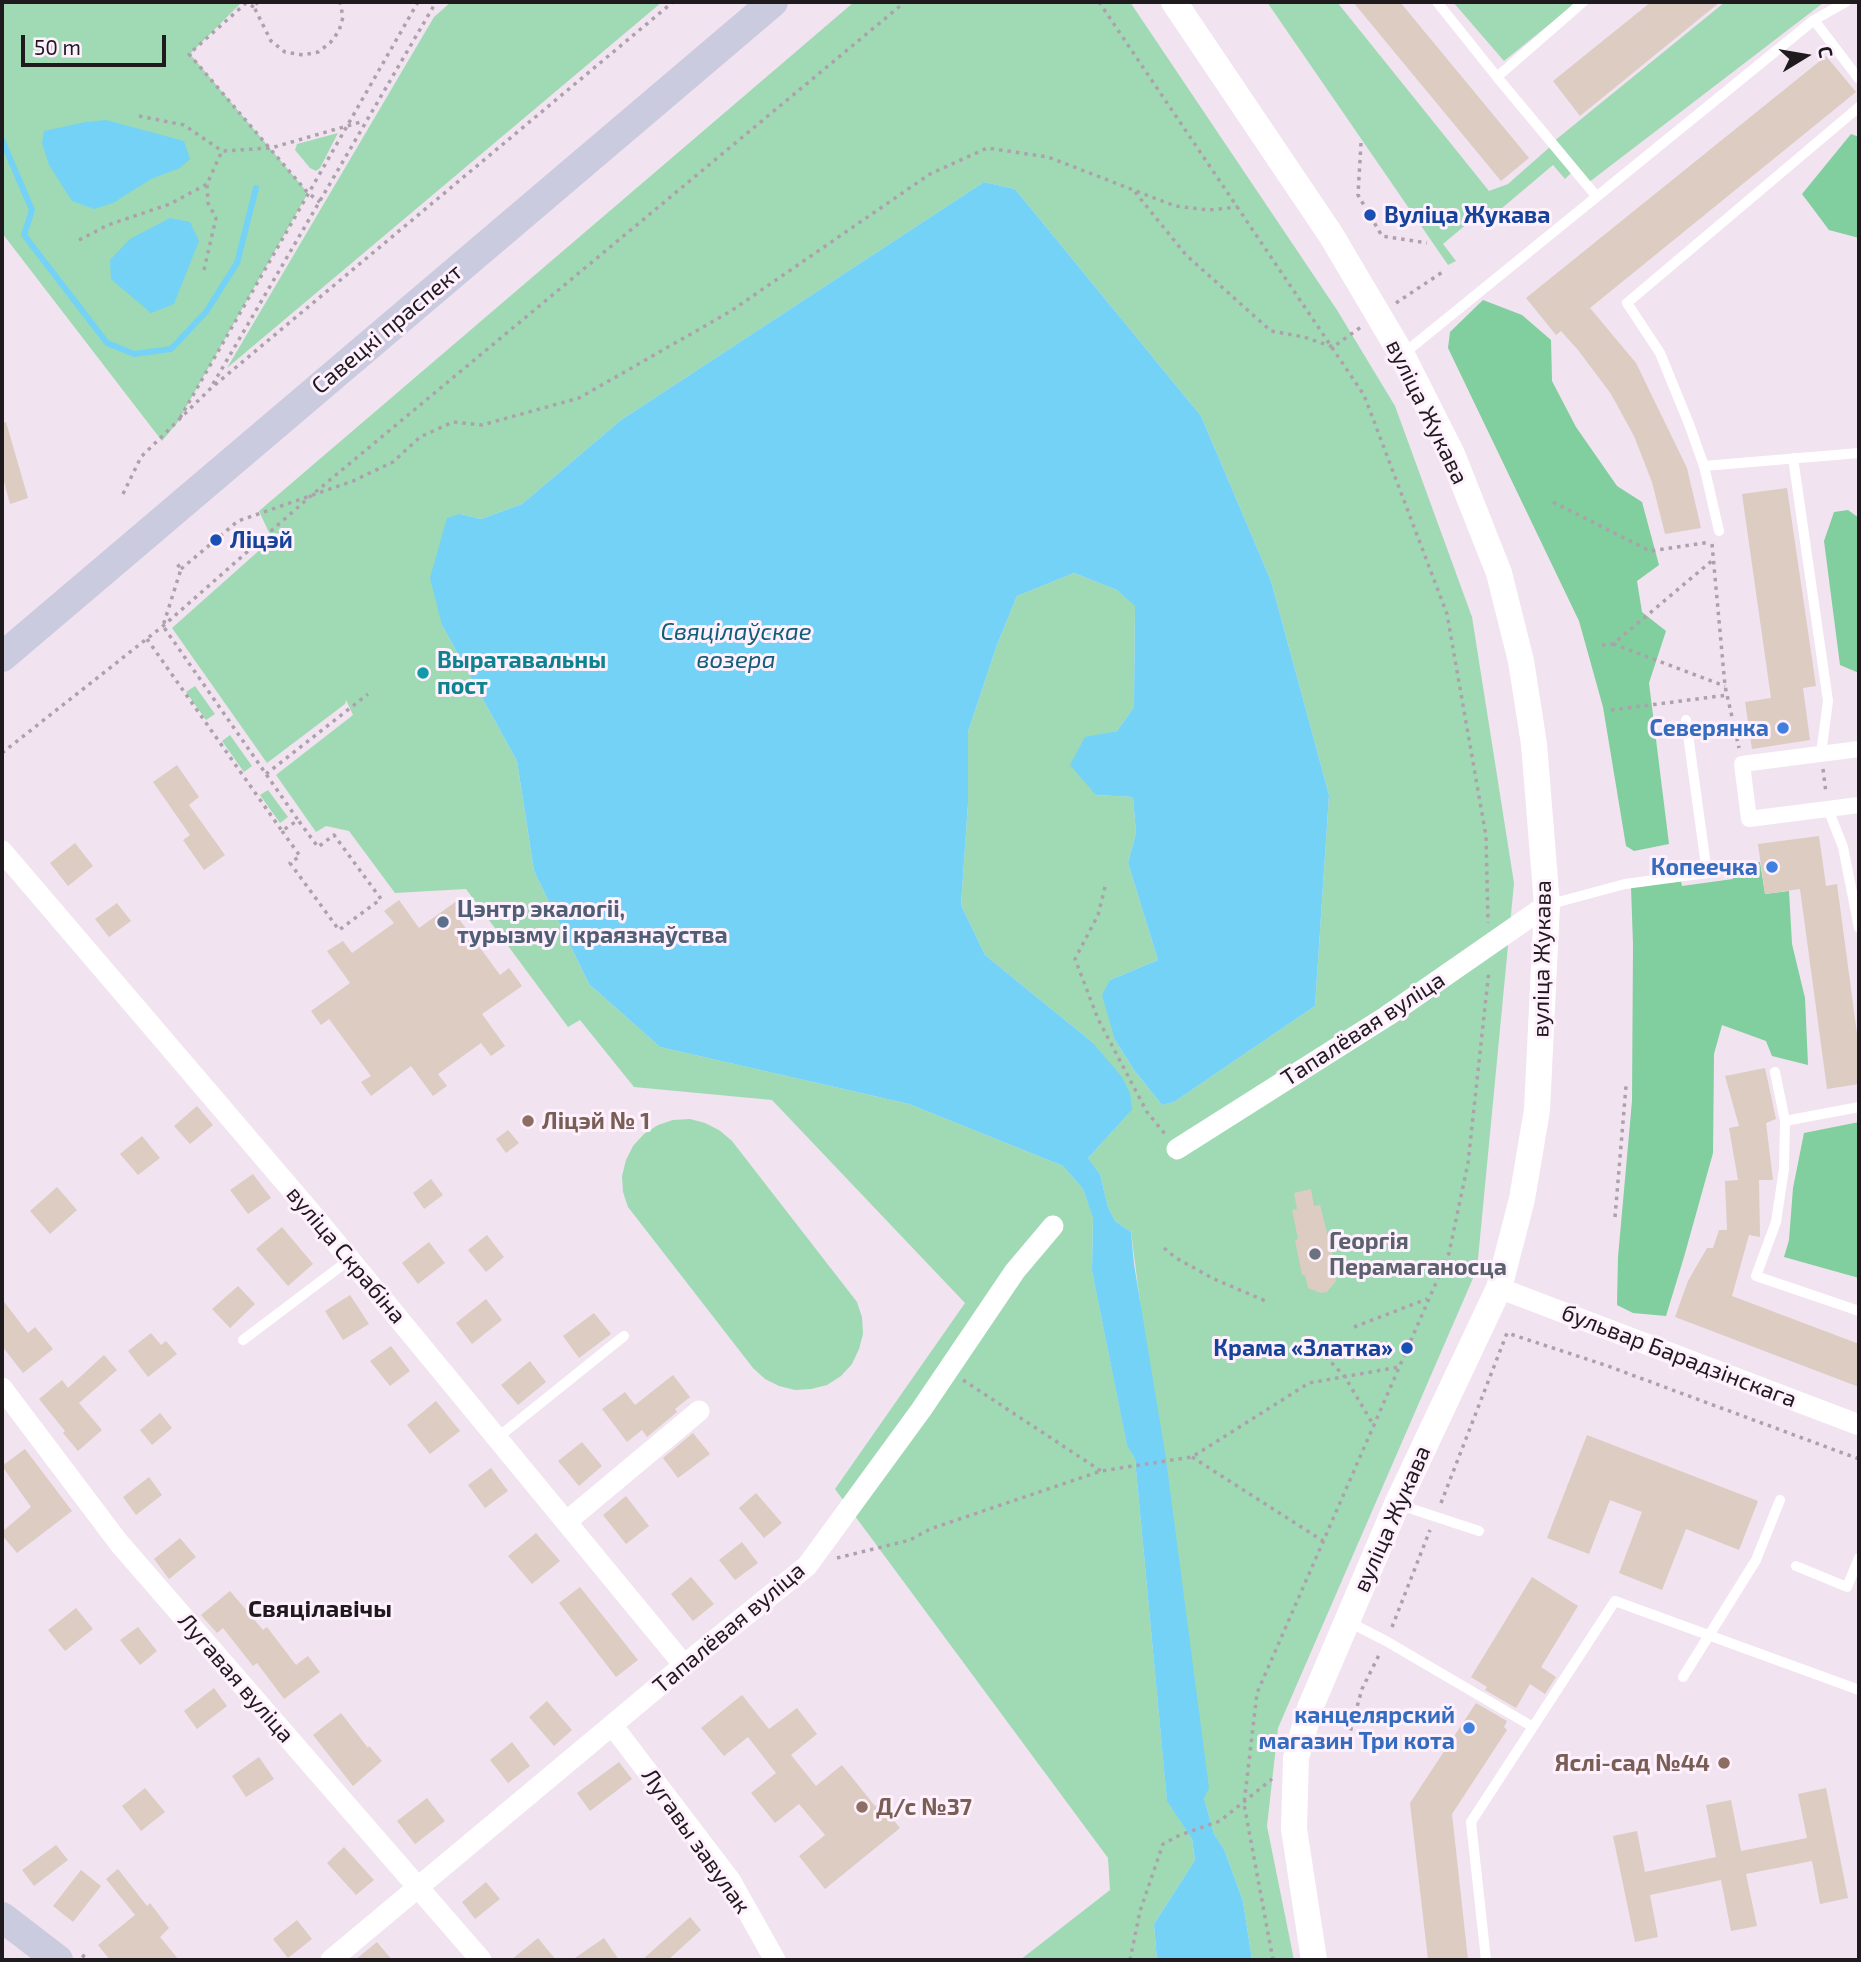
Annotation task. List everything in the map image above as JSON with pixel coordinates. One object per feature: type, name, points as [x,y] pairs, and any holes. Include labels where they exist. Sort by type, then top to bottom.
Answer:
[{"type":"main road","name":"Савецкі праспект","points":[[2,657],[773,2]]},
{"type":"main road","points":[[2,1917],[58,1960]]},
{"type":"street","name":"вуліца Жукава","points":[[1174,2],[1331,235],[1402,355],[1452,454],[1499,573],[1521,661],[1534,744],[1547,905],[1536,1110],[1522,1199],[1499,1288],[1397,1504],[1310,1708],[1296,1758],[1294,1829],[1314,1960]]},
{"type":"street","points":[[1859,749],[1742,764],[1749,819],[1859,806]]},
{"type":"street","name":"вуліца Скрабіна","points":[[5,863],[349,1260],[684,1665]]},
{"type":"street","name":"Тапалёвая вуліца","points":[[1177,1149],[1387,1016],[1547,905]]},
{"type":"street","name":"Тапалёвая вуліца","points":[[331,1960],[684,1665],[807,1566],[948,1370],[1015,1271],[1054,1226]]},
{"type":"street","name":"бульвар Барадзінскага","points":[[1499,1288],[1859,1425]]},
{"type":"street","name":"Лугавая вуліца","points":[[2,1388],[119,1543],[481,1960]]},
{"type":"street","points":[[566,1522],[699,1411]]},
{"type":"street","name":"Лугавы завулак","points":[[612,1725],[730,1880],[775,1960]]},
{"type":"lane","points":[[1437,2],[1597,197]]},
{"type":"lane","points":[[1497,77],[1583,2]]},
{"type":"lane","points":[[1402,355],[1814,20],[1846,2]]},
{"type":"lane","points":[[1814,20],[1859,79]]},
{"type":"lane","points":[[1719,531],[1704,466],[1660,353],[1626,303],[1859,107]]},
{"type":"lane","points":[[1704,466],[1859,453]]},
{"type":"lane","points":[[1793,458],[1828,701],[1821,754]]},
{"type":"lane","points":[[1547,905],[1625,884],[1707,873],[1686,720]]},
{"type":"lane","points":[[1828,809],[1843,847],[1859,928]]},
{"type":"lane","points":[[1775,1072],[1785,1121],[1784,1169],[1776,1222],[1756,1276],[1859,1311]]},
{"type":"lane","points":[[1785,1121],[1859,1107]]},
{"type":"lane","points":[[243,1340],[349,1260]]},
{"type":"lane","points":[[497,1438],[624,1336]]},
{"type":"lane","points":[[1683,1678],[1756,1560],[1780,1500]]},
{"type":"lane","points":[[1397,1504],[1479,1531]]},
{"type":"lane","points":[[1796,1566],[1847,1587],[1859,1558]]},
{"type":"lane","points":[[1486,1960],[1471,1822],[1615,1601],[1859,1690]]},
{"type":"lane","points":[[1347,1621],[1533,1727]]},
{"type":"path","points":[[254,7],[258,2]]},
{"type":"path","points":[[320,202],[308,193],[190,54],[246,3],[254,7],[271,41],[285,52],[303,55],[317,52],[330,43],[339,31],[343,17],[340,2]]},
{"type":"path","points":[[177,423],[418,2]]},
{"type":"path","points":[[210,389],[436,2]]},
{"type":"path","points":[[122,494],[141,457],[210,389],[671,2]]},
{"type":"path","points":[[2,752],[163,626],[313,494],[905,2]]},
{"type":"path","points":[[1099,2],[1364,395],[1447,614],[1486,836],[1490,981],[1468,1163],[1449,1253],[1257,1693],[1244,1804],[1273,1960]]},
{"type":"path","points":[[139,116],[184,125],[222,151],[271,148],[366,121]]},
{"type":"path","points":[[1361,143],[1358,195],[1382,236],[1427,243]]},
{"type":"path","points":[[163,626],[181,569],[238,521],[353,481],[393,462],[420,437],[453,422],[482,425],[579,398],[731,311],[930,174],[987,148],[1048,158],[1175,206],[1209,210],[1238,208]]},
{"type":"path","points":[[204,270],[216,218],[208,203],[207,184],[222,151]]},
{"type":"path","points":[[79,240],[108,225],[170,204],[207,184]]},
{"type":"path","points":[[1134,191],[1186,255],[1271,331],[1304,337],[1333,347]]},
{"type":"path","points":[[1553,502],[1650,551],[1712,541],[1725,686],[1742,764]]},
{"type":"path","points":[[1613,644],[1714,559]]},
{"type":"path","points":[[175,561],[181,569]]},
{"type":"path","points":[[147,639],[300,856],[290,863],[339,930],[381,899],[334,835],[318,847],[163,626]]},
{"type":"path","points":[[1602,645],[1613,644],[1725,686]]},
{"type":"path","points":[[266,774],[368,695]]},
{"type":"path","points":[[1611,710],[1728,695]]},
{"type":"path","points":[[1821,754],[1828,809]]},
{"type":"path","points":[[282,831],[298,820]]},
{"type":"path","points":[[1105,887],[1098,915],[1074,959],[1098,1019],[1147,1112],[1177,1149]]},
{"type":"path","points":[[1615,1217],[1626,1086]]},
{"type":"path","points":[[1164,1248],[1176,1258],[1214,1279],[1268,1302]]},
{"type":"path","points":[[1354,1327],[1427,1300]]},
{"type":"path","points":[[1349,1736],[1363,1689],[1386,1641],[1507,1333],[1605,1365],[1859,1459]]},
{"type":"path","points":[[1314,1344],[1345,1377],[1374,1427]]},
{"type":"path","points":[[807,1566],[910,1540],[930,1529],[1101,1471],[1192,1457],[1309,1383],[1399,1367]]},
{"type":"path","points":[[948,1370],[1101,1471]]},
{"type":"path","points":[[1192,1457],[1323,1541]]},
{"type":"path","points":[[1130,1960],[1140,1911],[1163,1844],[1220,1821]]},
{"type":"green space","points":[[2,2],[242,2],[190,54],[308,193],[177,423],[162,441],[2,233]]},
{"type":"green space","points":[[451,2],[662,2],[227,368],[434,17]]},
{"type":"green space","points":[[854,2],[1130,2],[1337,310],[1395,406],[1472,617],[1514,883],[1477,1269],[1278,1728],[1267,1826],[1294,1960],[1252,1960],[1243,1901],[1224,1849],[1214,1834],[1204,1798],[1131,1232],[1115,1221],[1108,1207],[1100,1174],[1088,1158],[1131,1111],[1092,1042],[985,955],[961,905],[968,803],[968,732],[997,645],[1017,596],[1074,573],[1117,590],[1135,605],[1134,707],[1117,731],[1085,738],[1096,795],[1133,797],[1136,833],[1128,863],[1158,960],[1110,980],[1115,1040],[1134,1070],[1162,1105],[1174,1102],[1315,1006],[1329,795],[1271,581],[1201,416],[1015,189],[984,182],[621,420],[522,504],[481,519],[460,514],[442,625],[517,761],[534,871],[589,984],[660,1047],[909,1104],[1063,1166],[1083,1189],[1093,1217],[1092,1271],[1127,1444],[1135,1459],[1167,1800],[1192,1839],[1195,1860],[1154,1924],[1157,1960],[1020,1960],[1110,1890],[1108,1858],[835,1489],[965,1303],[772,1100],[634,1087],[580,1020],[568,1027],[466,889],[395,893],[349,831],[326,826],[316,832],[276,775],[353,715],[346,700],[345,704],[267,763],[172,628],[272,539],[259,511]]},
{"type":"green space","points":[[1267,2],[1337,2],[1489,191],[1508,184],[1551,146],[1572,172],[1565,179],[1553,165],[1482,225],[1475,217],[1443,244],[1456,261],[1448,265]]},
{"type":"green space","points":[[1453,2],[1577,2],[1504,61]]},
{"type":"green space","points":[[1725,2],[1823,3],[1588,183],[1553,142]]},
{"type":"green space","points":[[338,133],[316,171],[310,168],[295,150],[297,144]]},
{"type":"green space","points":[[1851,134],[1859,137],[1859,238],[1829,230],[1802,194]]},
{"type":"green space","points":[[1483,300],[1522,315],[1551,340],[1552,381],[1576,427],[1617,486],[1642,502],[1659,565],[1637,581],[1642,612],[1666,631],[1649,683],[1669,844],[1634,851],[1626,846],[1603,707],[1579,621],[1448,348],[1450,332]]},
{"type":"green space","points":[[1848,510],[1859,518],[1859,673],[1840,665],[1824,541],[1834,512]]},
{"type":"green space","points":[[195,686],[215,714],[206,720],[186,692]]},
{"type":"green space","points":[[230,735],[252,766],[244,772],[222,741]]},
{"type":"green space","points":[[268,790],[288,817],[280,823],[260,795]]},
{"type":"green space","points":[[1760,862],[1765,894],[1789,891],[1792,944],[1805,998],[1808,1065],[1772,1056],[1766,1041],[1722,1025],[1714,1054],[1713,1153],[1666,1316],[1633,1313],[1617,1305],[1618,1257],[1632,1101],[1631,887],[1681,881],[1682,886],[1733,879],[1732,866]]},
{"type":"green space","points":[[690,1119],[719,1130],[732,1141],[857,1302],[862,1317],[863,1334],[859,1349],[852,1364],[841,1376],[827,1385],[795,1390],[765,1379],[753,1368],[628,1207],[622,1176],[633,1146],[644,1134],[658,1125],[673,1120]]},
{"type":"green space","points":[[1859,1122],[1859,1278],[1784,1257],[1789,1240],[1793,1188],[1804,1133]]},
{"type":"water","points":[[106,120],[184,141],[190,159],[180,168],[151,179],[113,203],[94,209],[72,201],[49,165],[42,143],[44,131]]},
{"type":"water","name":"Свяцілаўскае возера","points":[[984,182],[1015,189],[1201,416],[1271,581],[1329,795],[1315,1006],[1174,1102],[1162,1105],[1134,1070],[1115,1040],[1102,995],[1110,980],[1158,960],[1128,863],[1136,833],[1133,797],[1096,795],[1070,765],[1085,737],[1117,731],[1134,707],[1135,606],[1117,590],[1074,573],[1017,596],[997,645],[968,732],[968,803],[961,905],[985,955],[1092,1042],[1122,1077],[1130,1093],[1132,1110],[1088,1158],[1100,1174],[1108,1207],[1115,1221],[1131,1232],[1166,1459],[1209,1788],[1204,1798],[1214,1834],[1224,1849],[1243,1901],[1252,1960],[1157,1960],[1154,1924],[1195,1860],[1192,1839],[1167,1801],[1135,1459],[1127,1445],[1092,1271],[1093,1218],[1083,1189],[1063,1166],[909,1104],[660,1047],[589,984],[534,871],[517,761],[442,625],[430,578],[447,518],[460,514],[481,519],[522,504],[621,420]]},
{"type":"water","points":[[170,218],[190,222],[199,241],[174,304],[151,313],[111,279],[110,260],[130,239]]},
{"type":"building","points":[[1353,2],[1400,2],[1529,158],[1501,181]]},
{"type":"building","points":[[1651,2],[1720,2],[1580,116],[1553,81]]},
{"type":"building","points":[[1826,56],[1856,92],[1590,308],[1636,363],[1687,468],[1701,528],[1665,534],[1652,482],[1634,436],[1611,394],[1578,350],[1561,331],[1556,335],[1526,298]]},
{"type":"building","points":[[6,422],[28,498],[10,504],[2,474],[2,423]]},
{"type":"building","points":[[1787,488],[1816,686],[1803,688],[1810,740],[1752,749],[1745,702],[1771,698],[1742,494]]},
{"type":"building","points":[[177,765],[199,797],[189,805],[225,855],[204,870],[183,840],[190,835],[153,782]]},
{"type":"building","points":[[1819,836],[1826,886],[1837,884],[1859,1049],[1859,1084],[1827,1089],[1800,889],[1765,894],[1758,844]]},
{"type":"building","points":[[75,843],[93,866],[68,886],[50,863]]},
{"type":"building","points":[[399,900],[419,928],[458,900],[467,913],[459,919],[500,975],[509,968],[522,986],[482,1014],[505,1046],[491,1056],[481,1043],[438,1074],[447,1086],[433,1096],[411,1066],[371,1096],[361,1082],[371,1076],[329,1019],[321,1025],[311,1011],[350,983],[327,951],[343,941],[352,953],[394,923],[384,911]]},
{"type":"building","points":[[117,903],[131,921],[109,937],[95,919]]},
{"type":"building","points":[[1765,1068],[1776,1119],[1766,1123],[1773,1180],[1759,1180],[1760,1237],[1749,1235],[1732,1296],[1859,1344],[1859,1387],[1675,1317],[1688,1281],[1707,1248],[1713,1248],[1719,1230],[1727,1230],[1725,1181],[1738,1180],[1729,1128],[1739,1126],[1725,1076]]},
{"type":"building","points":[[197,1106],[213,1125],[190,1144],[174,1126]]},
{"type":"building","points":[[508,1130],[519,1143],[506,1153],[496,1139]]},
{"type":"building","points":[[142,1136],[160,1158],[138,1175],[120,1154]]},
{"type":"building","points":[[253,1174],[271,1198],[248,1214],[230,1190]]},
{"type":"building","points":[[431,1179],[443,1195],[424,1209],[413,1193]]},
{"type":"building","points":[[57,1187],[77,1210],[50,1234],[30,1211]]},
{"type":"building","name":"Георгія Перамаганосца","points":[[1311,1189],[1314,1206],[1320,1205],[1336,1268],[1333,1269],[1336,1281],[1327,1292],[1321,1293],[1308,1288],[1305,1275],[1302,1275],[1292,1210],[1297,1209],[1294,1193]]},
{"type":"building","points":[[282,1227],[313,1264],[288,1286],[256,1249]]},
{"type":"building","points":[[487,1235],[504,1257],[486,1272],[468,1250]]},
{"type":"building","points":[[429,1242],[445,1263],[418,1284],[402,1263]]},
{"type":"building","points":[[238,1286],[255,1304],[230,1328],[212,1309]]},
{"type":"building","points":[[350,1295],[369,1324],[343,1340],[325,1311]]},
{"type":"building","points":[[2,1299],[28,1333],[35,1327],[53,1349],[23,1373],[2,1346]]},
{"type":"building","points":[[486,1299],[502,1320],[472,1344],[456,1323]]},
{"type":"building","points":[[594,1313],[611,1334],[579,1358],[563,1336]]},
{"type":"building","points":[[151,1333],[161,1345],[166,1341],[177,1354],[148,1377],[128,1351]]},
{"type":"building","points":[[391,1346],[410,1371],[390,1386],[370,1361]]},
{"type":"building","points":[[104,1355],[117,1370],[79,1403],[102,1430],[78,1451],[39,1399],[62,1380],[68,1388]]},
{"type":"building","points":[[530,1361],[546,1382],[518,1405],[501,1385]]},
{"type":"building","points":[[673,1375],[690,1397],[675,1409],[677,1412],[647,1437],[642,1430],[627,1442],[602,1409],[625,1392],[635,1405]]},
{"type":"building","points":[[436,1401],[460,1431],[430,1454],[407,1425]]},
{"type":"building","points":[[160,1413],[172,1428],[152,1445],[140,1430]]},
{"type":"building","points":[[693,1433],[710,1454],[678,1478],[663,1458]]},
{"type":"building","points":[[1587,1435],[1758,1501],[1739,1550],[1686,1529],[1662,1590],[1619,1573],[1642,1512],[1610,1500],[1589,1554],[1547,1538]]},
{"type":"building","points":[[582,1442],[602,1466],[579,1486],[558,1461]]},
{"type":"building","points":[[25,1449],[72,1511],[17,1553],[2,1532],[31,1507],[2,1466]]},
{"type":"building","points":[[491,1468],[508,1491],[485,1508],[468,1485]]},
{"type":"building","points":[[149,1477],[162,1495],[136,1515],[123,1497]]},
{"type":"building","points":[[756,1493],[782,1523],[764,1538],[739,1508]]},
{"type":"building","points":[[626,1496],[649,1526],[626,1544],[603,1515]]},
{"type":"building","points":[[536,1533],[560,1561],[532,1584],[508,1556]]},
{"type":"building","points":[[180,1538],[196,1557],[169,1579],[154,1559]]},
{"type":"building","points":[[742,1542],[758,1563],[735,1580],[719,1560]]},
{"type":"building","points":[[691,1577],[714,1604],[693,1621],[671,1594]]},
{"type":"building","points":[[1532,1577],[1578,1606],[1541,1667],[1556,1677],[1545,1694],[1530,1684],[1516,1708],[1485,1690],[1487,1687],[1471,1677]]},
{"type":"building","points":[[580,1587],[638,1660],[616,1677],[559,1603]]},
{"type":"building","points":[[230,1591],[263,1630],[267,1627],[296,1665],[308,1656],[320,1672],[284,1699],[257,1663],[253,1666],[223,1628],[217,1633],[201,1615]]},
{"type":"building","points":[[76,1608],[93,1629],[65,1651],[48,1630]]},
{"type":"building","points":[[138,1627],[157,1651],[140,1665],[120,1640]]},
{"type":"building","points":[[214,1688],[227,1706],[197,1729],[184,1711]]},
{"type":"building","points":[[742,1695],[769,1729],[797,1708],[817,1734],[791,1755],[816,1786],[842,1765],[875,1806],[880,1803],[900,1828],[825,1889],[799,1856],[825,1835],[799,1804],[775,1823],[751,1793],[776,1773],[748,1737],[724,1756],[701,1728]]},
{"type":"building","points":[[547,1701],[572,1730],[554,1746],[529,1717]]},
{"type":"building","points":[[1476,1703],[1507,1721],[1504,1727],[1507,1730],[1452,1814],[1468,1960],[1428,1960],[1410,1803]]},
{"type":"building","points":[[341,1713],[368,1748],[369,1746],[382,1761],[353,1786],[313,1735]]},
{"type":"building","points":[[512,1742],[530,1766],[508,1783],[490,1760]]},
{"type":"building","points":[[259,1757],[274,1779],[246,1797],[232,1776]]},
{"type":"building","points":[[619,1762],[632,1779],[590,1811],[577,1793]]},
{"type":"building","points":[[145,1788],[165,1812],[141,1831],[122,1806]]},
{"type":"building","points":[[1826,1788],[1848,1898],[1820,1904],[1812,1861],[1746,1874],[1757,1926],[1731,1931],[1721,1880],[1650,1895],[1658,1937],[1635,1942],[1613,1836],[1637,1831],[1645,1872],[1716,1857],[1706,1805],[1731,1800],[1741,1851],[1807,1838],[1798,1794]]},
{"type":"building","points":[[427,1798],[445,1821],[415,1844],[397,1821]]},
{"type":"building","points":[[56,1845],[68,1860],[34,1886],[22,1870]]},
{"type":"building","points":[[344,1847],[374,1880],[356,1895],[327,1863]]},
{"type":"building","points":[[118,1869],[147,1906],[150,1903],[169,1928],[160,1937],[179,1960],[110,1960],[98,1945],[135,1915],[106,1879]]},
{"type":"building","points":[[81,1870],[101,1886],[73,1922],[53,1906]]},
{"type":"building","points":[[486,1882],[500,1899],[475,1919],[462,1902]]},
{"type":"building","points":[[690,1917],[701,1930],[668,1960],[642,1960]]},
{"type":"building","points":[[297,1920],[312,1939],[288,1958],[273,1939]]},
{"type":"building","points":[[538,1938],[556,1960],[511,1960]]},
{"type":"building","points":[[604,1938],[619,1960],[572,1960]]},
{"type":"building","points":[[377,1942],[392,1960],[355,1960]]},
{"type":"waterway","points":[[2,140],[32,210],[24,235],[107,343],[134,354],[171,349],[206,312],[237,263],[256,188]]},
{"type":"place","name":"Вуліца Жукава","points":[[1370,215]]},
{"type":"place","name":"Ліцэй","points":[[216,540]]},
{"type":"place","name":"Выратавальны пост","points":[[423,673]]},
{"type":"place","name":"Северянка","points":[[1783,728]]},
{"type":"place","name":"Копеечка","points":[[1772,867]]},
{"type":"place","name":"Цэнтр экалогіі, турызму і краязнаўства","points":[[443,922]]},
{"type":"place","name":"Ліцэй № 1","points":[[528,1121]]},
{"type":"place","name":"Георгія Перамаганосца","points":[[1315,1254]]},
{"type":"place","name":"Крама «Златка»","points":[[1407,1348]]},
{"type":"place","name":"канцелярский магазин Три кота","points":[[1469,1728]]},
{"type":"place","name":"Яслі-сад №44","points":[[1724,1763]]},
{"type":"place","name":"Д/с №37","points":[[862,1807]]},
{"type":"district","name":"Свяцілавічы","points":[[320,1609]]}]
